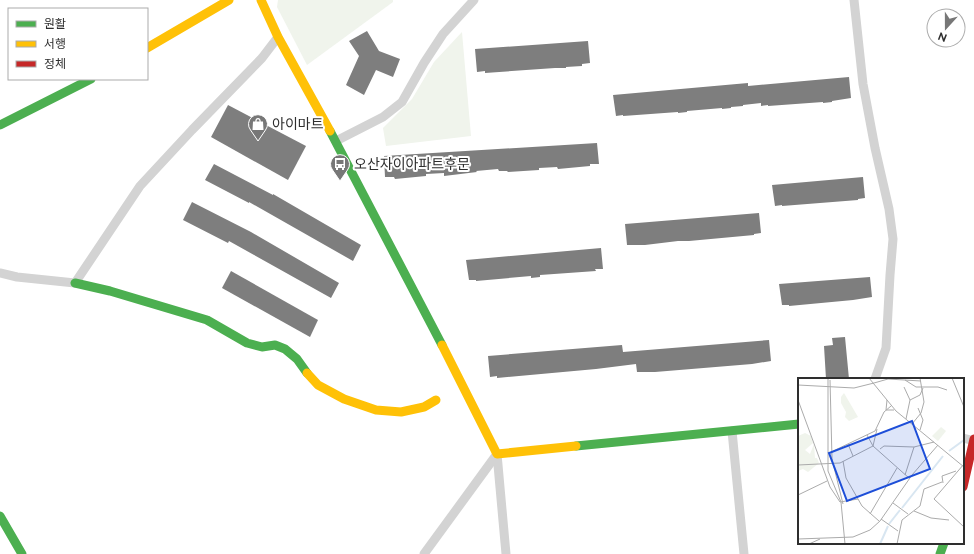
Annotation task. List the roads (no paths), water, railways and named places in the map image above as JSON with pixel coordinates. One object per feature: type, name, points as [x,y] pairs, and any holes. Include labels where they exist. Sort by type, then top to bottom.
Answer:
[{"type":"street","points":[[148,47],[229,0]]},
{"type":"street","points":[[260,0],[278,37],[336,141],[497,454],[506,554]]},
{"type":"street","points":[[336,141],[383,117],[402,102],[443,34],[474,0]]},
{"type":"street","points":[[854,0],[863,84],[875,148],[889,209],[893,239],[886,348],[875,378]]},
{"type":"street","points":[[75,283],[140,186],[262,58],[278,37]]},
{"type":"street","points":[[0,125],[89,80]]},
{"type":"street","points":[[0,273],[17,277],[75,283],[110,290],[207,320],[247,343],[262,347],[275,345],[285,349],[297,359],[318,386],[344,399],[376,410],[401,412],[424,407],[436,400]]},
{"type":"street","points":[[424,554],[497,454],[798,424]]},
{"type":"street","points":[[732,431],[744,554]]},
{"type":"street","points":[[964,438],[974,441],[964,483]]},
{"type":"street","points":[[0,516],[3,530],[22,554]]},
{"type":"street","points":[[940,554],[944,544]]},
{"type":"place","name":"아이마트","points":[[258,141]]},
{"type":"place","name":"오산자이아파트후문","points":[[340,181]]}]
